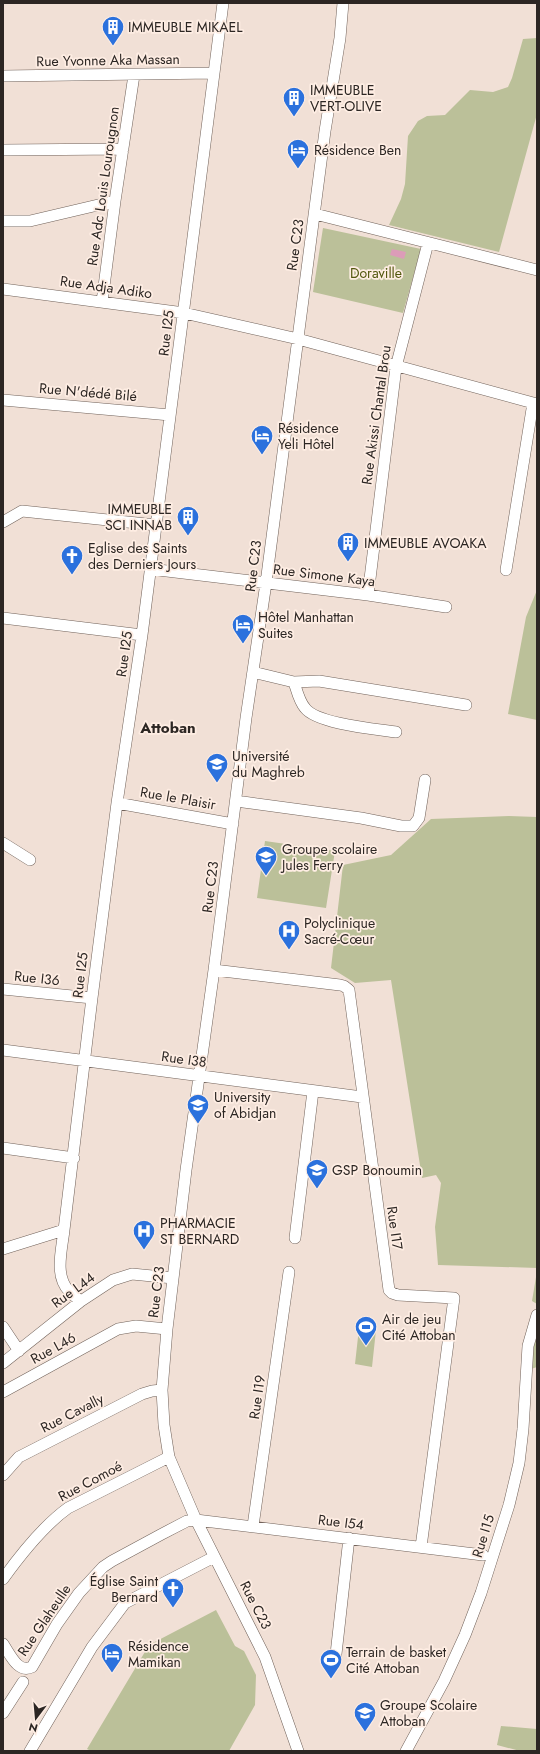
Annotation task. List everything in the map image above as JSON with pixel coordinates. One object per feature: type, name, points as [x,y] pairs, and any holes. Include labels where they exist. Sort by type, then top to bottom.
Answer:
[{"type":"street","name":"Rue I25","points":[[81,1300],[68,1291],[62,1281],[60,1268],[64,1230],[74,1158],[92,998],[142,635],[223,3]]},
{"type":"street","name":"Rue C23","points":[[298,1751],[265,1657],[196,1520],[169,1457],[164,1425],[162,1390],[173,1278],[199,1076],[266,583],[325,131],[340,38],[343,3]]},
{"type":"street","name":"Rue Yvonne Aka Massan","points":[[3,76],[213,73]]},
{"type":"street","name":"Rue Adc Louis Lourougnon","points":[[102,302],[115,201],[134,75]]},
{"type":"street","points":[[3,150],[123,149]]},
{"type":"street","points":[[3,222],[30,221],[115,201]]},
{"type":"street","points":[[315,214],[537,270]]},
{"type":"street","name":"Rue Akissi Chantal Brou","points":[[368,595],[396,367],[428,243]]},
{"type":"street","name":"Rue Adja Adiko","points":[[3,289],[184,313],[298,339],[396,367],[535,403]]},
{"type":"street","name":"Rue N'dédé Bilé","points":[[3,400],[170,415]]},
{"type":"street","points":[[506,570],[535,403]]},
{"type":"street","points":[[3,522],[22,511],[156,525]]},
{"type":"street","name":"Rue Simone Kaya","points":[[150,569],[368,595],[446,607]]},
{"type":"street","points":[[3,618],[142,635]]},
{"type":"street","points":[[253,672],[294,682],[319,681],[466,705]]},
{"type":"street","points":[[294,682],[301,702],[305,709],[312,715],[343,724],[396,732]]},
{"type":"street","points":[[236,801],[361,818],[408,827],[416,823],[419,818],[424,780]]},
{"type":"street","name":"Rue le Plaisir","points":[[118,803],[233,824]]},
{"type":"street","points":[[3,843],[30,860]]},
{"type":"street","name":"Rue I17","points":[[214,970],[340,985],[346,987],[349,994],[390,1292],[398,1295],[454,1298],[421,1547]]},
{"type":"street","name":"Rue I36","points":[[3,989],[92,998]]},
{"type":"street","name":"Rue I38","points":[[3,1050],[362,1097]]},
{"type":"street","points":[[295,1238],[313,1091]]},
{"type":"street","points":[[3,1148],[74,1158]]},
{"type":"street","points":[[3,1249],[64,1230]]},
{"type":"street","name":"Rue I19","points":[[253,1526],[289,1272]]},
{"type":"street","name":"Rue L44","points":[[3,1364],[81,1300],[113,1280],[132,1274],[173,1278]]},
{"type":"street","name":"Rue I15","points":[[406,1751],[444,1680],[465,1635],[481,1593],[509,1505],[519,1463],[528,1346],[537,1315]]},
{"type":"street","name":"Rue L46","points":[[3,1392],[118,1330],[136,1326],[167,1329]]},
{"type":"street","points":[[3,1327],[19,1351]]},
{"type":"street","name":"Rue Cavally","points":[[3,1475],[19,1457],[142,1394],[162,1390]]},
{"type":"street","name":"Rue Comoé","points":[[3,1579],[35,1539],[68,1508],[169,1457]]},
{"type":"street","name":"Rue I54","points":[[196,1520],[483,1555]]},
{"type":"street","name":"Rue Glaheulle","points":[[3,1644],[21,1668],[27,1669],[32,1667],[57,1624],[79,1593],[103,1567],[187,1521],[196,1520]]},
{"type":"street","points":[[335,1663],[349,1538]]},
{"type":"street","points":[[30,1751],[92,1647],[125,1603],[214,1556]]},
{"type":"street","points":[[3,1713],[23,1682]]},
{"type":"green space","points":[[537,38],[537,114],[499,252],[389,225],[401,199],[405,184],[408,136],[418,121],[427,116],[445,115],[470,90],[493,92],[508,87],[523,39]]},
{"type":"green space","name":"Doraville","points":[[323,228],[421,249],[403,313],[313,292]]},
{"type":"green space","points":[[537,590],[537,720],[508,714],[526,617]]},
{"type":"green space","points":[[509,816],[537,817],[537,1268],[438,1265],[435,1227],[441,1183],[436,1175],[422,1178],[391,980],[355,983],[331,968],[343,865],[391,855],[431,819]]},
{"type":"green space","points":[[265,841],[335,851],[326,908],[257,898]]},
{"type":"green space","points":[[537,1271],[537,1304],[532,1301]]},
{"type":"green space","name":"Air de jeu Cité Attoban","points":[[359,1328],[376,1330],[372,1367],[355,1364]]},
{"type":"green space","points":[[537,1328],[537,1367],[528,1370]]},
{"type":"green space","points":[[216,1610],[235,1646],[244,1651],[256,1675],[255,1705],[229,1751],[91,1751],[87,1749],[149,1645]]},
{"type":"green space","points":[[501,1726],[537,1729],[537,1751],[520,1751],[497,1745]]},
{"type":"shaded area","points":[[392,249],[406,252],[404,259],[390,255]]},
{"type":"place","name":"IMMEUBLE MIKAEL","points":[[113,46]]},
{"type":"place","name":"IMMEUBLE VERT-OLIVE","points":[[294,118]]},
{"type":"place","name":"Résidence Ben","points":[[298,170]]},
{"type":"place","name":"Résidence Yeli Hôtel","points":[[262,456]]},
{"type":"place","name":"IMMEUBLE SCI INNAB","points":[[188,536]]},
{"type":"place","name":"IMMEUBLE AVOAKA","points":[[348,562]]},
{"type":"place","name":"Eglise des Saints des Derniers Jours","points":[[72,576]]},
{"type":"place","name":"Hôtel Manhattan Suites","points":[[243,644]]},
{"type":"place","name":"Université du Maghreb","points":[[217,784]]},
{"type":"place","name":"Groupe scolaire Jules Ferry","points":[[266,876]]},
{"type":"place","name":"Polyclinique Sacré-Cœur","points":[[289,950]]},
{"type":"place","name":"University of Abidjan","points":[[198,1124]]},
{"type":"place","name":"GSP Bonoumin","points":[[317,1190]]},
{"type":"place","name":"PHARMACIE ST BERNARD","points":[[144,1250]]},
{"type":"place","name":"Air de jeu Cité Attoban","points":[[366,1346]]},
{"type":"place","name":"Église Saint Bernard","points":[[173,1608]]},
{"type":"place","name":"Résidence Mamikan","points":[[112,1674]]},
{"type":"place","name":"Terrain de basket Cité Attoban","points":[[331,1680]]},
{"type":"place","name":"Groupe Scolaire Attoban","points":[[365,1732]]},
{"type":"district","name":"Attoban","points":[[168,728]]}]
